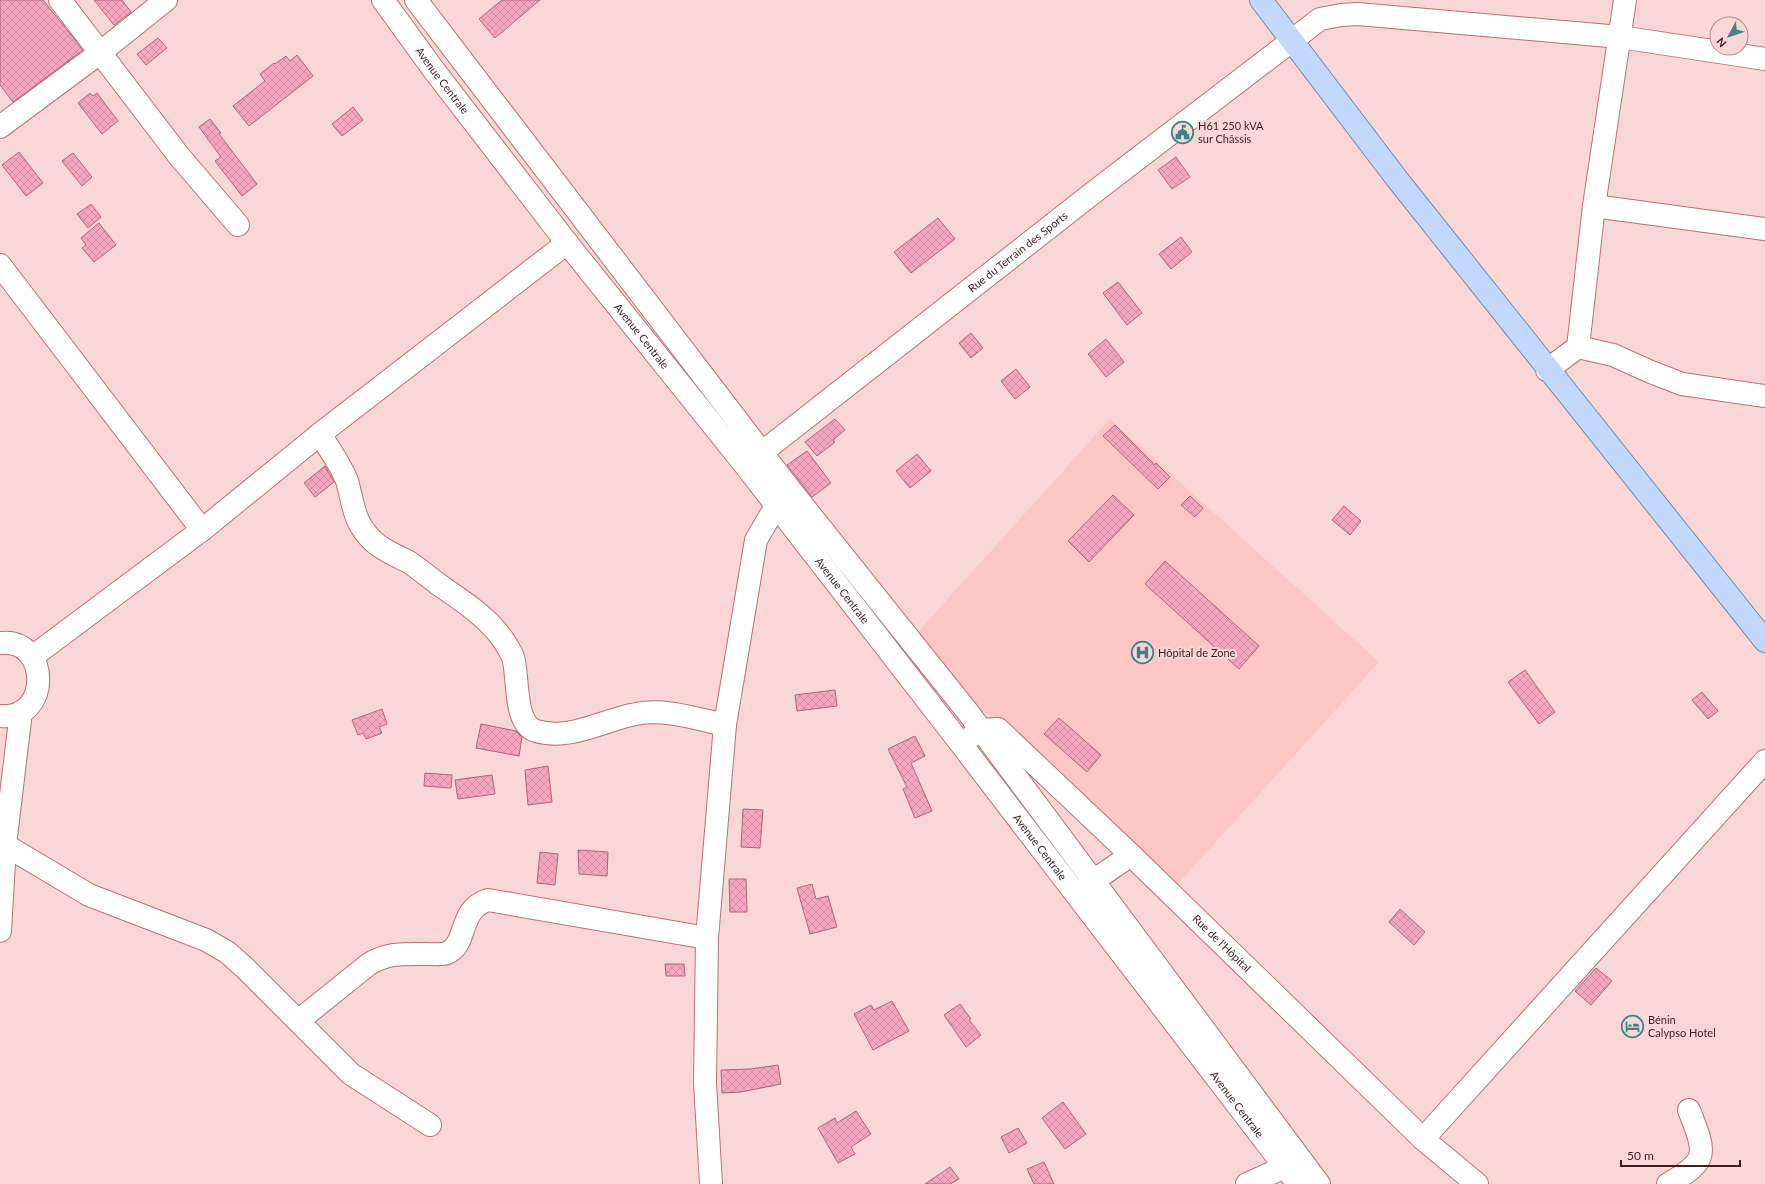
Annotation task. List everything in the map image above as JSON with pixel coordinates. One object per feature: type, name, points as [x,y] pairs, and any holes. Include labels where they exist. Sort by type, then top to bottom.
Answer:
[{"type":"main road","points":[[1261,0],[1290,40],[1547,370],[1765,641]]},
{"type":"street","points":[[60,0],[179,156],[238,225]]},
{"type":"street","points":[[0,127],[101,52],[166,0]]},
{"type":"street","name":"Avenue Centrale","points":[[383,0],[567,243],[746,465],[776,506],[962,744],[1078,896],[1292,1163],[1319,1184]]},
{"type":"street","name":"Avenue Centrale","points":[[416,0],[792,492],[967,711],[1094,880],[1292,1163],[1298,1184]]},
{"type":"street","points":[[1547,370],[1578,347],[1594,206],[1625,0]]},
{"type":"street","points":[[1322,10],[1341,15],[1358,14],[1620,37],[1765,59]]},
{"type":"street","name":"Rue du Terrain des Sports","points":[[746,465],[1290,40],[1322,10]]},
{"type":"street","points":[[1594,206],[1765,229]]},
{"type":"street","points":[[32,657],[202,530],[320,434],[567,243]]},
{"type":"street","points":[[0,265],[202,530]]},
{"type":"street","points":[[1578,347],[1613,355],[1682,384],[1765,396]]},
{"type":"street","points":[[320,434],[346,481],[353,508],[361,528],[374,542],[410,563],[467,605],[489,623],[504,641],[513,658],[520,709],[524,722],[535,731],[553,734],[574,732],[637,713],[658,712],[676,714],[725,725]]},
{"type":"street","points":[[711,1184],[705,1083],[707,938],[725,725],[756,540],[776,506],[792,492]]},
{"type":"street","points":[[0,716],[6,717],[21,712],[32,702],[39,687],[38,672],[32,657],[20,647],[2,642]]},
{"type":"street","points":[[0,932],[5,846],[21,712]]},
{"type":"street","name":"Rue de l'Hôpital","points":[[980,730],[998,729],[1131,855],[1423,1139],[1477,1184]]},
{"type":"street","points":[[962,744],[980,730]]},
{"type":"street","points":[[1423,1139],[1765,761]]},
{"type":"street","points":[[5,846],[89,895],[206,940],[227,952],[351,1074],[430,1126]]},
{"type":"street","points":[[1078,896],[1094,880],[1131,855]]},
{"type":"street","points":[[298,1021],[369,964],[380,957],[392,954],[446,954],[455,948],[472,909],[479,903],[488,900],[707,938]]},
{"type":"street","points":[[1668,1184],[1690,1172],[1700,1160],[1702,1143],[1689,1110]]},
{"type":"street","points":[[1247,1184],[1292,1163]]},
{"type":"shaded area","name":"Hôpital de Zone","points":[[1110,419],[1379,662],[1176,886],[908,643]]},
{"type":"building","points":[[0,0],[43,0],[83,50],[13,102],[0,85]]},
{"type":"building","points":[[94,0],[122,0],[131,12],[114,25]]},
{"type":"building","points":[[502,0],[540,0],[495,38],[479,19]]},
{"type":"building","points":[[158,38],[167,48],[146,65],[137,54]]},
{"type":"building","points":[[297,55],[313,76],[249,126],[233,106],[265,81],[260,74],[286,56],[290,61]]},
{"type":"building","points":[[90,93],[93,96],[97,93],[118,121],[102,134],[78,103]]},
{"type":"building","points":[[353,107],[363,120],[342,136],[332,124]]},
{"type":"building","points":[[210,119],[221,133],[219,134],[257,184],[242,196],[215,161],[221,157],[199,127]]},
{"type":"building","points":[[19,152],[43,183],[26,196],[2,165]]},
{"type":"building","points":[[73,153],[92,177],[82,186],[62,161]]},
{"type":"building","points":[[1176,157],[1190,177],[1172,189],[1158,170]]},
{"type":"building","points":[[91,204],[101,217],[88,228],[77,214]]},
{"type":"building","points":[[938,218],[955,239],[911,273],[894,252]]},
{"type":"building","points":[[99,223],[116,245],[94,262],[82,248],[86,245],[81,238]]},
{"type":"building","points":[[1181,237],[1192,252],[1171,269],[1159,254]]},
{"type":"building","points":[[1118,282],[1142,313],[1127,325],[1103,293]]},
{"type":"building","points":[[971,333],[983,348],[971,358],[959,343]]},
{"type":"building","points":[[1106,339],[1124,362],[1106,377],[1088,354]]},
{"type":"building","points":[[1016,369],[1030,387],[1015,399],[1001,381]]},
{"type":"building","points":[[835,419],[845,430],[833,440],[835,442],[817,456],[805,442]]},
{"type":"building","points":[[1115,425],[1155,465],[1156,463],[1170,477],[1158,489],[1103,436]]},
{"type":"building","points":[[807,451],[831,483],[812,497],[787,465]]},
{"type":"building","points":[[917,454],[931,471],[910,488],[896,471]]},
{"type":"building","points":[[325,466],[334,482],[315,497],[304,483]]},
{"type":"building","points":[[1113,495],[1134,515],[1089,562],[1068,541]]},
{"type":"building","points":[[1190,496],[1203,508],[1195,517],[1181,505]]},
{"type":"building","points":[[1344,506],[1361,521],[1350,535],[1332,520]]},
{"type":"building","points":[[1165,561],[1259,646],[1239,669],[1145,584]]},
{"type":"building","points":[[1525,670],[1555,712],[1539,724],[1508,682]]},
{"type":"building","points":[[835,690],[837,706],[797,711],[795,695]]},
{"type":"building","points":[[1702,692],[1718,711],[1708,719],[1692,700]]},
{"type":"building","points":[[382,709],[387,724],[379,727],[382,733],[366,739],[363,733],[358,735],[352,720]]},
{"type":"building","points":[[1059,718],[1101,755],[1087,772],[1044,734]]},
{"type":"building","points":[[481,724],[516,731],[522,737],[519,756],[476,748]]},
{"type":"building","points":[[915,736],[925,756],[911,763],[932,811],[915,818],[903,789],[907,787],[888,749]]},
{"type":"building","points":[[548,766],[552,802],[528,805],[525,770]]},
{"type":"building","points":[[425,773],[452,775],[451,788],[424,786]]},
{"type":"building","points":[[492,775],[495,794],[458,799],[455,780]]},
{"type":"building","points":[[743,809],[763,810],[760,848],[741,847]]},
{"type":"building","points":[[578,850],[608,852],[607,876],[579,874]]},
{"type":"building","points":[[540,852],[558,854],[555,885],[537,883]]},
{"type":"building","points":[[729,879],[746,879],[747,912],[730,912]]},
{"type":"building","points":[[812,884],[816,899],[828,896],[837,927],[810,934],[797,888]]},
{"type":"building","points":[[1400,909],[1425,932],[1414,945],[1389,922]]},
{"type":"building","points":[[665,964],[684,964],[685,976],[666,976]]},
{"type":"building","points":[[1596,968],[1612,981],[1591,1005],[1575,991]]},
{"type":"building","points":[[892,1001],[909,1031],[873,1050],[854,1014],[871,1005],[874,1010]]},
{"type":"building","points":[[960,1004],[971,1019],[969,1020],[981,1035],[966,1047],[944,1015]]},
{"type":"building","points":[[778,1065],[781,1084],[741,1092],[722,1093],[721,1070],[751,1069]]},
{"type":"building","points":[[1063,1102],[1086,1134],[1065,1149],[1042,1118]]},
{"type":"building","points":[[856,1111],[871,1134],[851,1147],[855,1154],[838,1163],[818,1128],[835,1118],[837,1123]]},
{"type":"building","points":[[1018,1128],[1027,1143],[1009,1153],[1001,1137]]},
{"type":"building","points":[[1044,1162],[1054,1184],[1034,1184],[1027,1169]]},
{"type":"building","points":[[950,1167],[959,1179],[950,1184],[925,1184]]},
{"type":"place","name":"H61 250 kVA sur Châssis","points":[[1182,132]]},
{"type":"place","name":"Hôpital de Zone","points":[[1143,653]]},
{"type":"place","name":"Bénin Calypso Hotel","points":[[1632,1026]]}]
